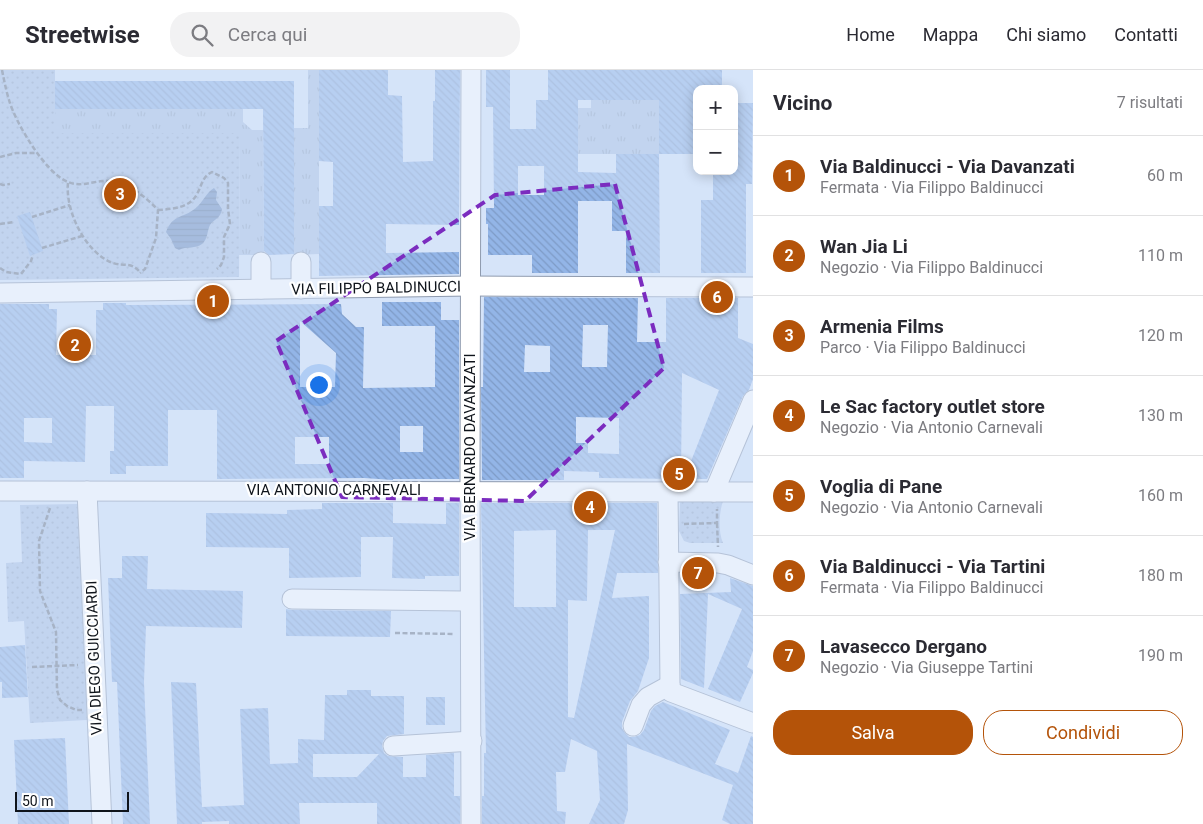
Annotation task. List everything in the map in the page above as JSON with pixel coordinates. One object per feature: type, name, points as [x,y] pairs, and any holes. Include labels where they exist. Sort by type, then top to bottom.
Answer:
[{"type":"street","name":"VIA BERNARDO DAVANZATI","points":[[471,70],[471,824]]},
{"type":"street","points":[[261,262],[262,289]]},
{"type":"street","points":[[301,262],[301,289]]},
{"type":"street","name":"VIA FILIPPO BALDINUCCI","points":[[0,292],[470,286],[753,287]]},
{"type":"street","points":[[716,500],[753,400]]},
{"type":"street","name":"VIA ANTONIO CARNEVALI","points":[[0,491],[668,491],[716,500],[753,492]]},
{"type":"street","name":"VIA DIEGO GUICCIARDI","points":[[87,491],[102,824]]},
{"type":"street","points":[[668,491],[670,685],[672,692],[753,723]]},
{"type":"street","points":[[668,562],[718,563],[753,575]]},
{"type":"street","points":[[292,600],[463,601]]},
{"type":"street","points":[[633,726],[641,705],[648,698],[670,685]]},
{"type":"street","points":[[392,746],[472,741]]},
{"type":"path","points":[[2,70],[9,101],[21,127],[37,153],[55,173],[68,183],[87,184],[103,181],[123,183],[151,202],[158,210],[156,238],[144,269],[140,272]]},
{"type":"path","points":[[0,157],[16,153],[37,153]]},
{"type":"path","points":[[158,210],[171,210],[191,202],[197,195],[206,175],[212,172],[224,178],[228,183],[230,224],[224,237],[224,257],[217,269]]},
{"type":"path","points":[[68,183],[67,193],[70,206],[82,236],[101,257],[114,263],[136,267],[140,272],[141,278]]},
{"type":"path","points":[[0,184],[10,184]]},
{"type":"path","points":[[32,217],[70,206]]},
{"type":"path","points":[[0,224],[14,222]]},
{"type":"path","points":[[42,248],[82,236]]},
{"type":"path","points":[[0,268],[6,272],[21,274],[31,261],[33,255]]},
{"type":"path","points":[[716,500],[718,563]]},
{"type":"path","points":[[51,504],[39,541],[40,591],[56,632],[60,700],[76,710],[86,710]]},
{"type":"path","points":[[677,524],[717,523]]},
{"type":"path","points":[[395,633],[461,634]]},
{"type":"path","points":[[32,667],[85,665]]},
{"type":"highlighted area","points":[[615,184],[664,368],[525,501],[342,497],[276,341],[495,195]]},
{"type":"green space","points":[[0,70],[55,70],[55,133],[240,133],[239,277],[0,280]]},
{"type":"green space","points":[[308,70],[319,70],[319,254],[294,255],[294,128],[308,128]]},
{"type":"green space","points":[[591,100],[659,100],[659,154],[578,154],[578,108],[591,108]]},
{"type":"green space","points":[[55,109],[243,109],[243,122],[252,130],[263,130],[264,255],[239,255],[240,133],[55,133]]},
{"type":"green space","points":[[723,501],[720,533],[723,543],[690,543],[684,541],[679,531],[680,502]]},
{"type":"green space","points":[[78,504],[87,720],[30,723],[24,621],[8,622],[6,563],[22,562],[20,505]]},
{"type":"shaded area","points":[[214,188],[217,192],[216,200],[222,209],[219,216],[210,225],[204,242],[197,246],[179,250],[175,248],[166,232],[169,226],[176,219],[193,210]]},
{"type":"building","points":[[319,70],[388,70],[388,95],[402,96],[403,162],[433,161],[435,70],[460,70],[459,225],[386,224],[386,253],[459,252],[459,274],[319,276],[319,206],[333,206],[333,162],[319,161]]},
{"type":"building","points":[[486,70],[510,70],[510,129],[536,129],[536,100],[548,100],[548,70],[722,70],[722,85],[693,85],[693,154],[659,154],[660,273],[626,273],[626,231],[612,231],[612,201],[578,201],[578,273],[532,273],[532,255],[488,255],[486,208],[494,208],[493,107],[486,107]],"holes":[[[578,100],[659,100],[659,154],[616,154],[616,173],[578,172]],[[518,166],[544,166],[544,195],[518,195]]]},
{"type":"building","points":[[55,81],[294,81],[294,254],[269,255],[264,251],[263,109],[55,109]]},
{"type":"building","points":[[738,103],[753,103],[752,184],[746,184],[746,273],[701,273],[701,200],[713,200],[713,175],[738,175]]},
{"type":"building","points":[[30,212],[43,251],[30,256],[17,216]]},
{"type":"building","points":[[484,297],[638,298],[637,342],[666,342],[666,298],[738,298],[738,338],[753,344],[753,379],[749,390],[743,396],[707,479],[684,479],[719,390],[682,373],[681,479],[599,478],[599,472],[564,471],[564,480],[482,480],[481,387],[483,387]],"holes":[[[583,325],[608,325],[607,367],[582,367]],[[525,345],[550,346],[550,372],[524,372]],[[576,417],[619,418],[619,454],[588,453],[588,443],[576,443]]]},
{"type":"building","points":[[382,302],[441,302],[441,320],[459,320],[459,479],[217,479],[217,410],[168,410],[168,466],[126,466],[126,474],[110,474],[110,451],[114,451],[114,406],[86,406],[85,462],[24,461],[24,478],[0,478],[0,304],[49,304],[49,309],[57,309],[56,355],[96,355],[96,310],[103,310],[103,303],[126,303],[126,305],[341,304],[342,314],[356,327],[364,327],[363,388],[435,387],[435,326],[382,326]],"holes":[[[300,321],[336,353],[335,387],[300,387]],[[24,418],[52,418],[52,443],[24,442]],[[400,426],[423,426],[423,452],[400,452]],[[295,437],[329,437],[329,464],[295,464]]]},
{"type":"building","points":[[322,503],[393,503],[393,523],[446,524],[446,503],[459,503],[459,576],[425,576],[425,579],[392,578],[393,537],[361,537],[361,577],[289,578],[289,548],[206,547],[206,513],[287,514],[287,510],[322,509]]},
{"type":"building","points":[[481,503],[657,503],[658,573],[617,573],[612,598],[649,596],[649,658],[638,691],[630,701],[622,722],[622,728],[629,737],[640,735],[644,730],[651,711],[655,706],[663,702],[730,730],[715,764],[738,773],[751,736],[753,737],[753,824],[730,824],[722,820],[733,785],[627,744],[628,810],[624,824],[589,824],[600,800],[597,751],[571,739],[565,772],[556,772],[557,811],[566,812],[565,824],[482,824],[484,753],[486,753]],"holes":[[[556,530],[556,607],[514,607],[514,531]],[[588,530],[615,530],[574,718],[568,717],[568,600],[587,601]]]},
{"type":"building","points":[[122,556],[148,556],[147,589],[243,591],[242,628],[146,626],[144,682],[150,824],[123,824],[117,682],[112,682],[108,578],[122,578]]},
{"type":"building","points":[[730,578],[753,586],[753,651],[747,667],[753,670],[753,673],[740,702],[708,689],[742,609],[708,594],[704,688],[681,679],[680,594],[731,592]]},
{"type":"building","points":[[286,609],[391,611],[390,637],[286,636]]},
{"type":"building","points":[[25,645],[28,697],[2,698],[0,647]]},
{"type":"building","points":[[171,682],[196,683],[202,807],[244,805],[240,709],[268,708],[270,764],[298,763],[298,739],[324,740],[325,695],[347,695],[347,690],[371,690],[371,696],[404,696],[404,734],[387,736],[382,746],[384,753],[388,756],[403,757],[403,777],[426,777],[426,755],[454,753],[454,796],[460,796],[460,824],[377,824],[377,803],[299,803],[300,824],[229,824],[229,821],[177,824]],"holes":[[[313,754],[379,754],[357,777],[313,777]]]},
{"type":"building","points":[[426,697],[445,697],[445,725],[426,725]]},
{"type":"building","points":[[65,738],[69,824],[18,824],[14,740]]},
{"type":"place","name":"Armenia Films","points":[[120,194]]},
{"type":"place","name":"Via Baldinucci - Via Tartini","points":[[717,297]]},
{"type":"place","name":"Via Baldinucci - Via Davanzati","points":[[213,301]]},
{"type":"place","name":"Wan Jia Li","points":[[75,345]]},
{"type":"place","name":"Voglia di Pane","points":[[679,474]]},
{"type":"place","name":"Le Sac factory outlet store","points":[[590,507]]},
{"type":"place","name":"Lavasecco Dergano","points":[[698,573]]}]
